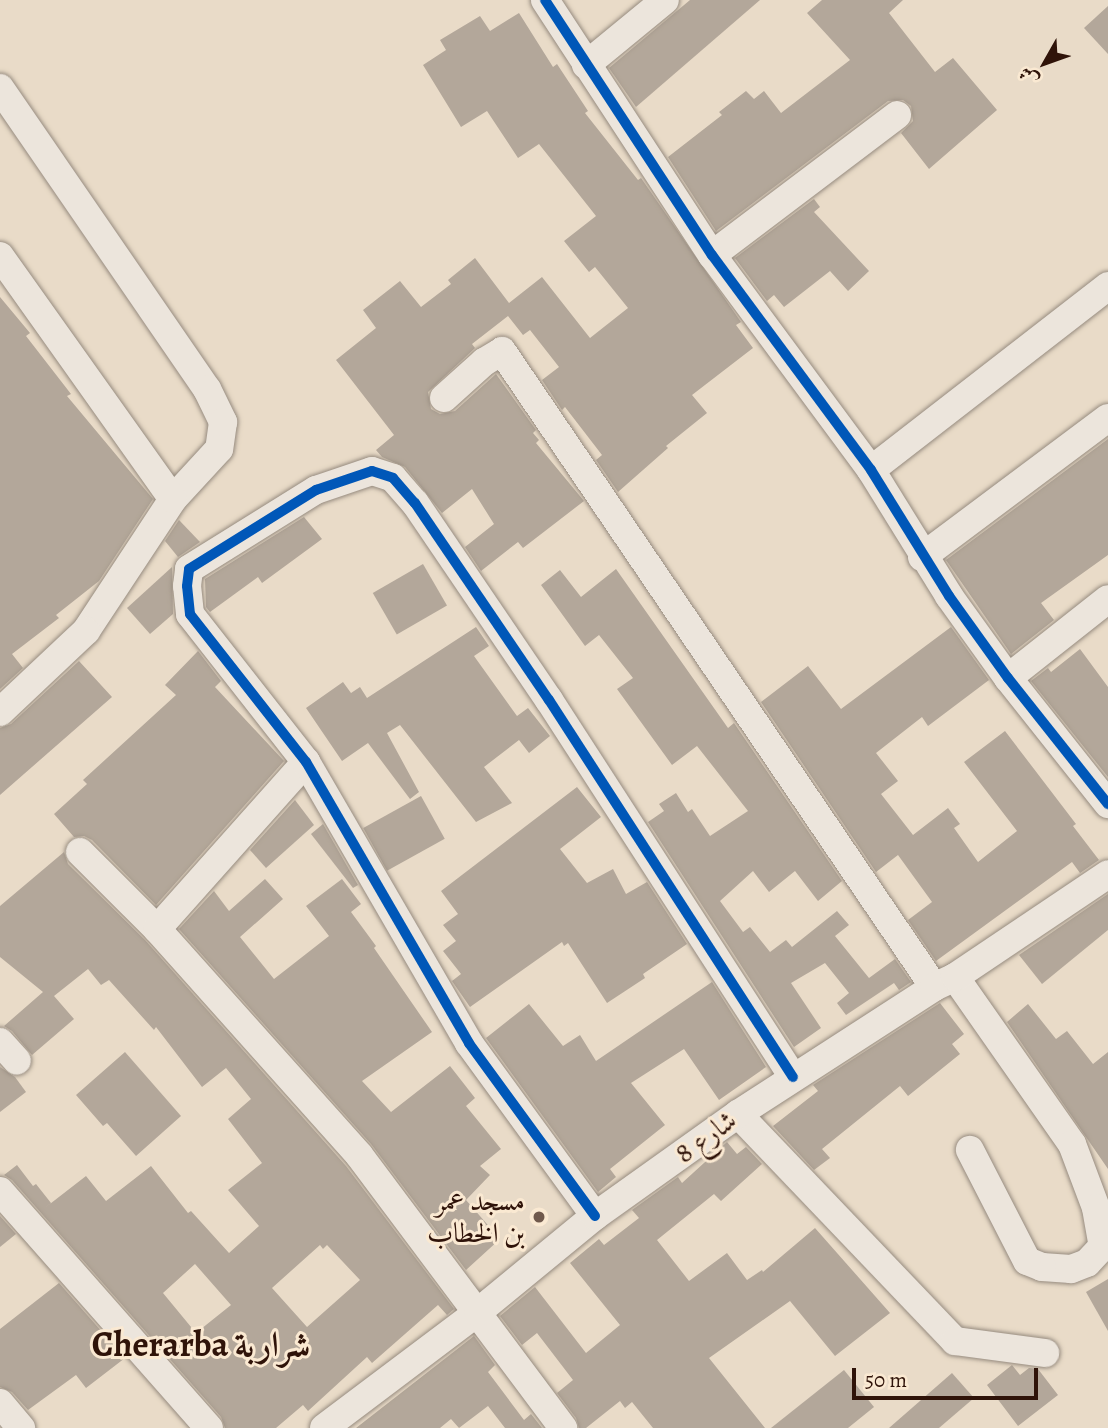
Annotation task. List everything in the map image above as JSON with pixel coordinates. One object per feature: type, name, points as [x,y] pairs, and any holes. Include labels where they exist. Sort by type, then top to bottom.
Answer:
[{"type":"street","points":[[545,0],[712,255],[871,470],[922,556],[1008,678],[1108,804]]},
{"type":"street","points":[[586,65],[665,0]]},
{"type":"street","points":[[0,88],[207,389],[223,422],[219,449],[173,499],[86,631],[0,712]]},
{"type":"street","points":[[712,255],[897,115]]},
{"type":"street","points":[[0,256],[173,499]]},
{"type":"street","points":[[871,470],[1108,285]]},
{"type":"street","points":[[444,398],[484,362],[502,351],[944,982],[1072,1144],[1096,1208],[1103,1246],[1087,1263],[1071,1269],[1042,1267],[1027,1261],[970,1150]]},
{"type":"street","points":[[922,556],[1108,418]]},
{"type":"street","points":[[595,1216],[468,1043],[306,762],[190,614],[189,569],[316,490],[372,471],[393,478],[415,503],[556,712],[793,1077]]},
{"type":"street","points":[[1008,678],[1108,599]]},
{"type":"street","points":[[157,929],[306,762]]},
{"type":"street","points":[[80,852],[157,929],[359,1156],[564,1428]]},
{"type":"street","name":"شارع 8","points":[[334,1425],[595,1216],[738,1114],[1108,874]]},
{"type":"street","points":[[738,1114],[955,1341],[1045,1353]]},
{"type":"street","points":[[0,1191],[209,1428]]},
{"type":"street","points":[[0,1403],[21,1428]]},
{"type":"building","points":[[690,0],[760,0],[636,107],[609,68]]},
{"type":"building","points":[[822,0],[903,0],[889,13],[935,72],[953,58],[997,110],[929,169],[901,133],[913,121],[911,106],[903,100],[888,101],[716,231],[668,157],[722,115],[719,112],[746,91],[754,99],[764,91],[781,113],[850,60],[807,13]]},
{"type":"building","points":[[1108,6],[1108,54],[1084,28]]},
{"type":"building","points":[[519,13],[553,67],[557,64],[588,111],[585,113],[638,180],[641,178],[741,322],[736,325],[753,348],[692,395],[707,413],[666,446],[668,448],[618,492],[596,460],[602,455],[565,407],[562,410],[542,380],[559,367],[530,330],[523,335],[508,316],[472,344],[475,348],[428,392],[431,409],[440,414],[455,411],[496,374],[536,430],[533,433],[539,440],[536,443],[584,501],[523,548],[518,542],[481,571],[465,547],[494,524],[472,489],[442,513],[405,467],[382,457],[376,450],[394,435],[336,360],[376,328],[363,310],[400,281],[421,307],[451,284],[448,280],[475,258],[509,303],[542,277],[590,338],[628,308],[595,267],[589,272],[564,241],[596,216],[539,144],[518,158],[487,111],[461,127],[423,65],[446,50],[440,40],[480,16],[490,31]]},
{"type":"building","points":[[814,199],[820,207],[814,212],[869,271],[848,291],[830,271],[784,307],[774,295],[767,301],[735,258]]},
{"type":"building","points":[[0,297],[30,333],[26,336],[71,394],[67,396],[153,499],[99,581],[56,615],[59,618],[12,654],[23,668],[0,689]]},
{"type":"building","points":[[1108,439],[1108,555],[1041,603],[1054,620],[1011,654],[946,560]]},
{"type":"building","points":[[304,517],[322,539],[262,583],[258,577],[210,612],[206,607],[205,579]]},
{"type":"building","points":[[179,520],[200,542],[178,557],[165,541]]},
{"type":"building","points":[[423,564],[447,606],[397,635],[373,593]]},
{"type":"building","points":[[172,567],[173,614],[150,634],[127,608]]},
{"type":"building","points":[[616,569],[728,728],[734,723],[842,881],[818,901],[795,871],[769,892],[753,871],[720,901],[743,932],[750,927],[770,952],[786,940],[792,947],[837,911],[849,925],[835,936],[869,978],[895,959],[911,982],[899,990],[894,983],[846,1015],[837,1003],[849,993],[825,963],[791,983],[821,1028],[794,1047],[648,822],[664,811],[659,804],[676,793],[688,812],[692,809],[710,836],[748,811],[697,746],[672,765],[617,689],[633,678],[599,635],[585,646],[541,585],[560,570],[581,597]]},
{"type":"building","points":[[476,627],[489,646],[474,656],[517,716],[528,708],[550,736],[529,753],[519,740],[484,767],[512,803],[476,822],[400,725],[387,733],[419,792],[410,799],[368,743],[342,761],[306,708],[343,682],[351,693],[360,687],[367,698]]},
{"type":"building","points":[[951,627],[989,680],[928,726],[922,717],[876,753],[898,781],[881,794],[913,835],[948,808],[960,824],[954,828],[978,862],[1017,831],[964,762],[1005,731],[1076,824],[1073,826],[1099,860],[1080,873],[1072,862],[936,961],[908,920],[932,902],[898,855],[876,872],[761,702],[808,666],[841,709]]},
{"type":"building","points":[[1080,649],[1108,687],[1108,777],[1031,681],[1048,668],[1051,672]]},
{"type":"building","points":[[198,651],[221,681],[215,687],[284,761],[156,905],[92,840],[84,836],[74,837],[54,814],[87,784],[83,780],[176,695],[165,685]]},
{"type":"building","points":[[79,661],[112,697],[0,795],[0,728],[11,724]]},
{"type":"building","points":[[577,787],[601,817],[560,849],[587,883],[613,869],[626,894],[647,882],[687,944],[643,974],[645,978],[607,1003],[568,943],[564,946],[562,942],[470,1007],[452,981],[461,974],[443,951],[456,941],[443,925],[458,914],[441,891]]},
{"type":"building","points":[[421,796],[445,839],[387,871],[363,828]]},
{"type":"building","points":[[295,800],[314,825],[266,868],[250,850]]},
{"type":"building","points":[[323,824],[358,885],[353,888],[311,834]]},
{"type":"building","points":[[64,852],[68,864],[145,940],[346,1166],[454,1309],[447,1315],[438,1305],[372,1363],[367,1357],[308,1411],[303,1405],[276,1428],[225,1428],[221,1417],[12,1180],[4,1175],[17,1165],[51,1203],[46,1207],[86,1176],[106,1201],[151,1166],[188,1213],[191,1211],[229,1253],[259,1226],[228,1190],[262,1163],[228,1119],[251,1099],[226,1068],[202,1087],[156,1027],[154,1030],[109,980],[101,985],[88,969],[54,996],[74,1019],[32,1055],[12,1031],[4,1026],[43,992],[0,957],[0,906]],"holes":[[[320,1245],[323,1249],[327,1245],[360,1280],[307,1327],[272,1288]],[[195,1264],[231,1305],[196,1333],[163,1293]]]},
{"type":"building","points":[[265,879],[283,899],[240,937],[274,979],[329,936],[306,906],[342,879],[361,904],[351,912],[432,1032],[362,1081],[391,1112],[450,1066],[475,1098],[466,1106],[501,1149],[480,1166],[490,1175],[466,1200],[500,1239],[466,1270],[371,1144],[179,929],[214,891],[229,911]]},
{"type":"building","points":[[1108,894],[1108,930],[1042,984],[1019,955]]},
{"type":"building","points":[[712,982],[766,1067],[719,1100],[684,1049],[631,1083],[665,1125],[610,1169],[616,1177],[598,1192],[486,1038],[529,1004],[563,1046],[580,1035],[596,1061]]},
{"type":"building","points":[[940,1003],[964,1034],[952,1044],[960,1054],[908,1096],[900,1086],[822,1149],[830,1158],[814,1170],[773,1126],[818,1091],[813,1085]]},
{"type":"building","points":[[1028,1004],[1056,1039],[1067,1031],[1093,1064],[1108,1052],[1108,1169],[1007,1022]]},
{"type":"building","points":[[125,1052],[181,1116],[136,1156],[107,1123],[103,1126],[76,1095]]},
{"type":"building","points":[[0,1067],[15,1077],[26,1092],[0,1112]]},
{"type":"building","points":[[727,1142],[737,1154],[746,1147],[762,1164],[721,1201],[714,1194],[657,1240],[689,1281],[727,1253],[747,1280],[762,1270],[763,1272],[815,1228],[890,1313],[835,1356],[790,1301],[709,1358],[765,1428],[653,1428],[632,1402],[625,1408],[620,1401],[586,1428],[579,1428],[576,1418],[557,1393],[573,1380],[537,1333],[522,1345],[500,1316],[535,1287],[586,1353],[620,1325],[570,1263],[599,1239],[604,1245],[639,1218],[632,1210],[678,1177],[682,1183]]},
{"type":"building","points":[[0,1216],[16,1234],[0,1247]]},
{"type":"building","points":[[1108,1279],[1108,1331],[1086,1292]]},
{"type":"building","points":[[59,1283],[125,1358],[86,1388],[76,1375],[28,1410],[12,1392],[0,1387],[0,1329]]},
{"type":"building","points":[[474,1336],[495,1365],[488,1372],[524,1420],[531,1414],[542,1428],[505,1428],[488,1406],[459,1428],[451,1419],[440,1428],[356,1428]]},
{"type":"building","points":[[1012,1365],[1020,1375],[1029,1368],[1038,1369],[1058,1395],[1018,1426],[987,1385]]},
{"type":"building","points":[[844,1370],[874,1407],[848,1428],[771,1428]]},
{"type":"building","points":[[952,1373],[974,1398],[939,1428],[889,1428]]},
{"type":"cycle path","points":[[545,0],[712,255],[871,470],[949,596],[1008,678],[1108,804]]},
{"type":"cycle path","points":[[595,1216],[469,1043],[306,762],[190,614],[187,586],[189,569],[316,490],[372,471],[393,478],[415,503],[549,700],[793,1077]]},
{"type":"place","name":"مسجد عمر بن الخطاب","points":[[539,1217]]},
{"type":"district","name":"Cherarba شراربة","points":[[201,1344]]}]
